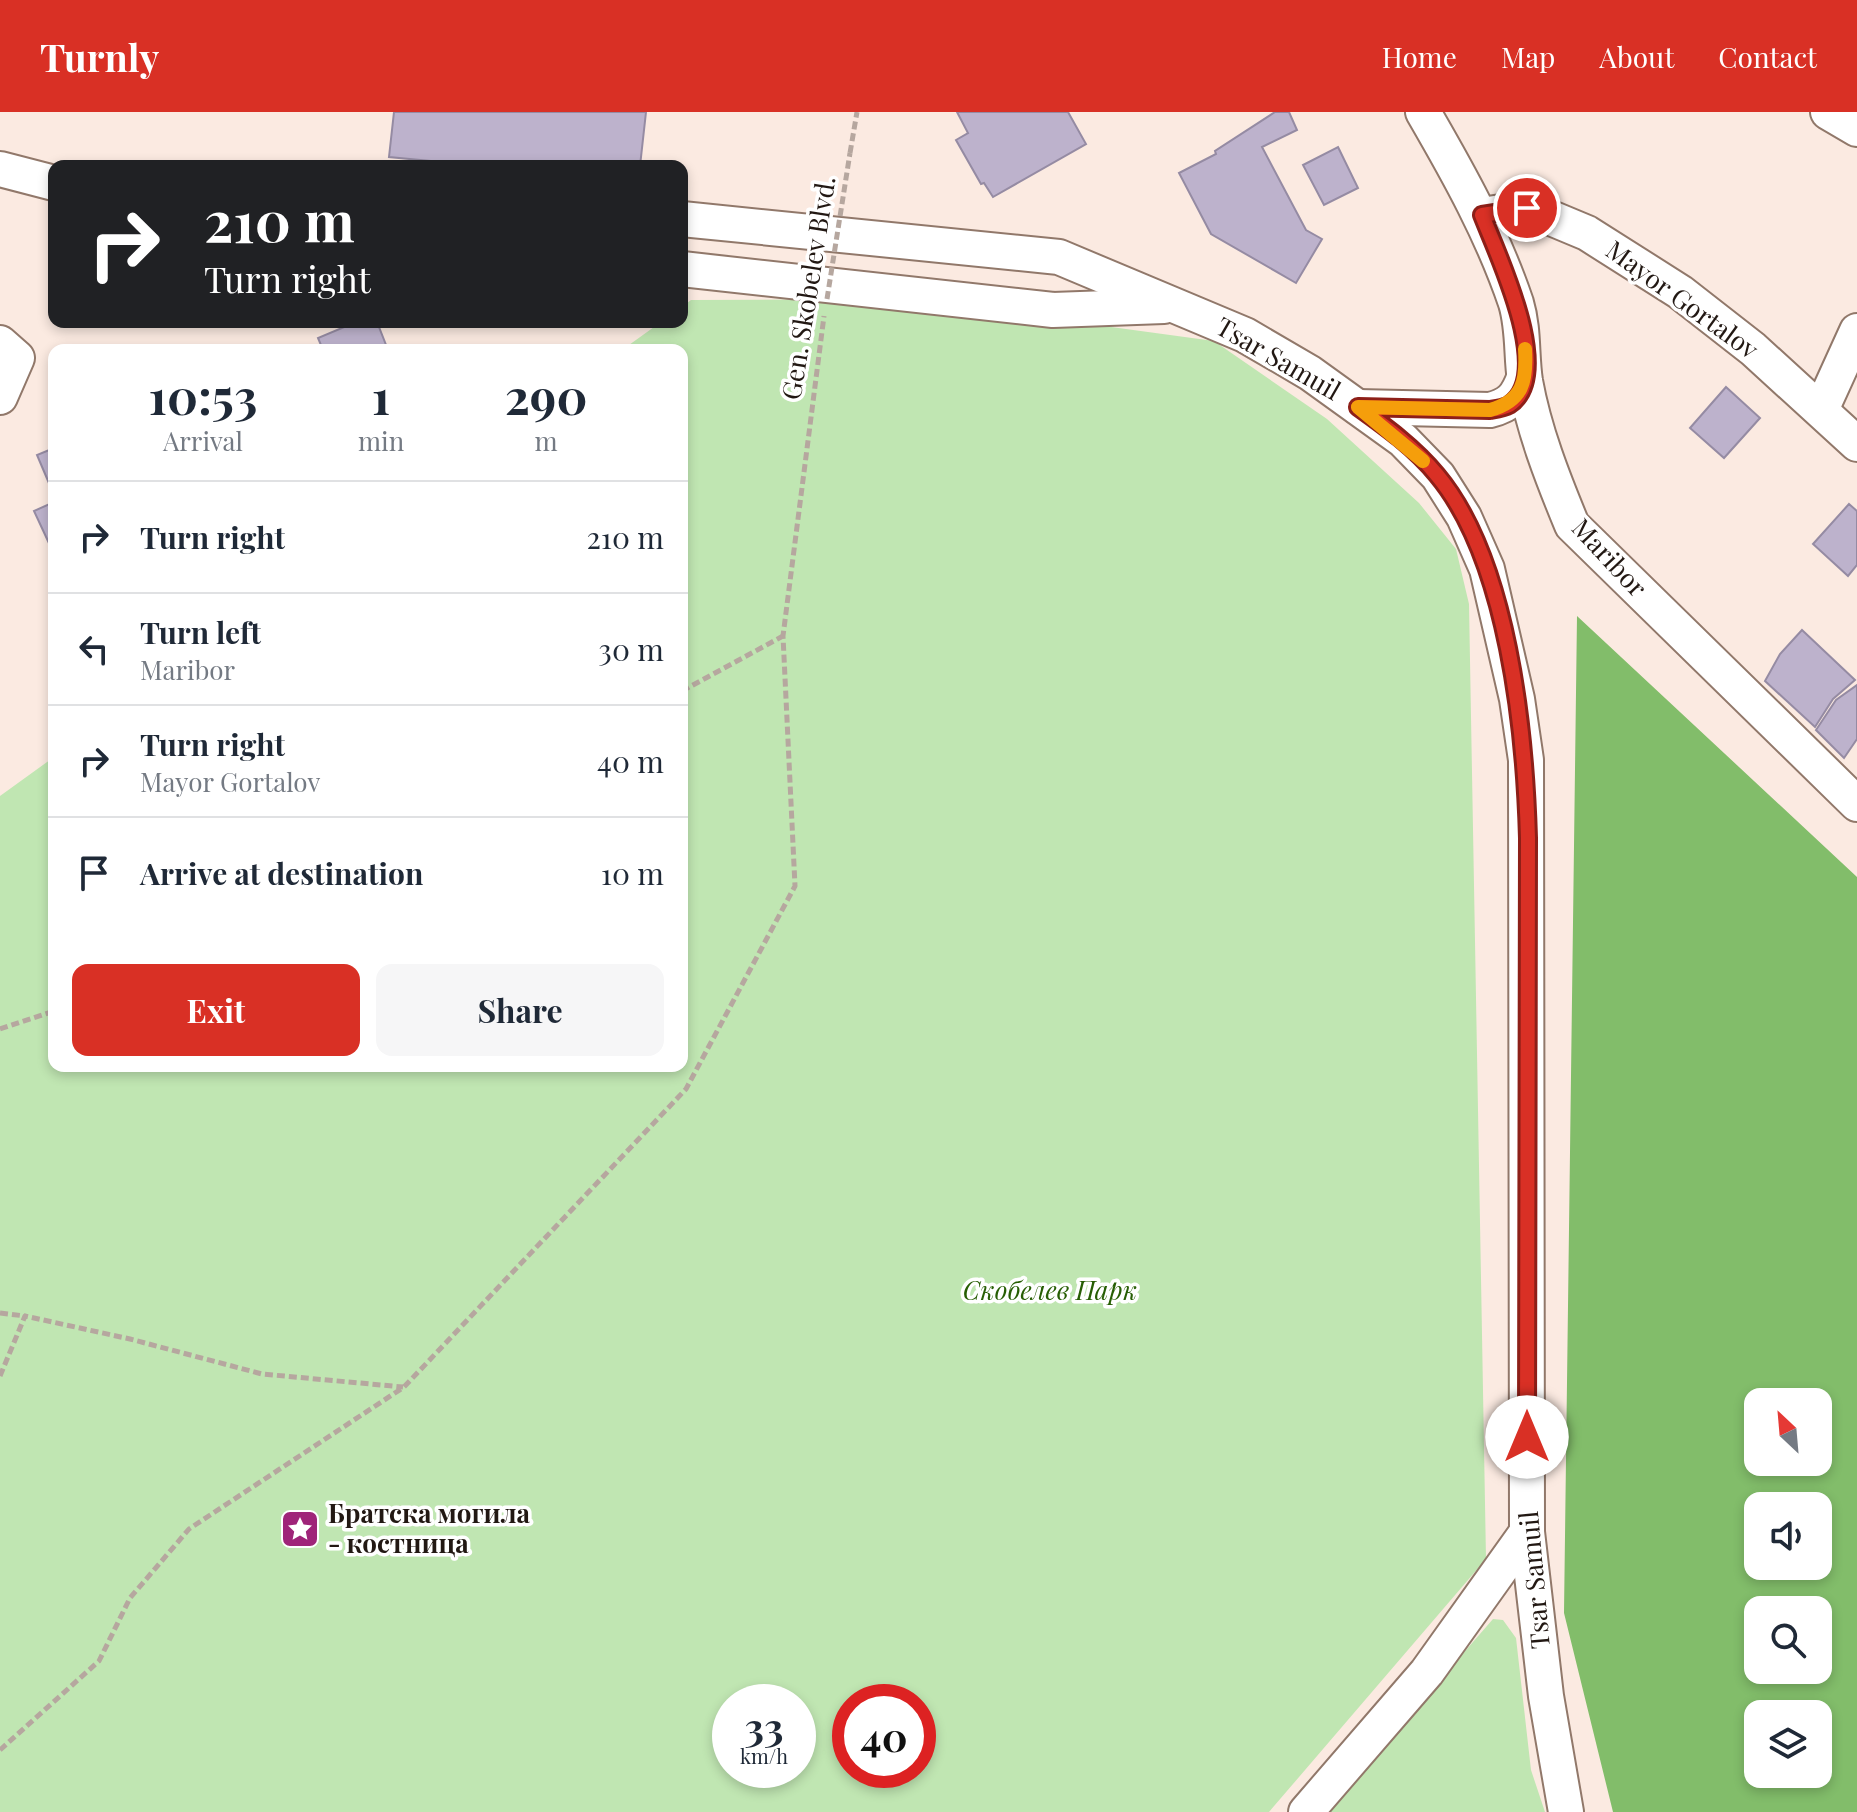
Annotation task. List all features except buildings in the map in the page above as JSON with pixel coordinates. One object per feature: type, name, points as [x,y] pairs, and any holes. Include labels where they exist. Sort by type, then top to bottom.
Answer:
[{"type":"street","name":"Maribor","points":[[1423,112],[1482,215],[1522,325],[1524,378],[1547,465],[1572,525],[1857,804]]},
{"type":"street","points":[[1828,112],[1857,129]]},
{"type":"street","points":[[8,171],[48,171]]},
{"type":"street","points":[[8,171],[48,181]]},
{"type":"street","name":"Mayor Gortalov","points":[[1482,215],[1527,208],[1587,233],[1680,292],[1753,349],[1857,444]]},
{"type":"street","name":"Tsar Samuil","points":[[688,220],[1059,257],[1245,335],[1310,373],[1403,440],[1438,476],[1464,517],[1487,569],[1517,699],[1526,760],[1527,1532],[1546,1696],[1566,1812]]},
{"type":"street","name":"Tsar Samuil","points":[[688,270],[1053,310],[1177,306]]},
{"type":"street","points":[[1821,410],[1857,331]]},
{"type":"street","points":[[0,343],[17,358],[0,397]]},
{"type":"street","points":[[1358,407],[1490,410],[1508,405],[1519,393],[1524,378]]},
{"type":"street","points":[[1306,1812],[1427,1672],[1527,1532]]},
{"type":"path","name":"Gen. Skobelev Blvd.","points":[[0,1750],[99,1661],[130,1598],[189,1529],[404,1387],[686,1089],[795,886],[783,636],[801,471],[857,112]]},
{"type":"path","points":[[688,688],[783,636]]},
{"type":"path","points":[[0,1029],[48,1013]]},
{"type":"path","points":[[0,1313],[130,1339],[262,1374],[404,1387]]},
{"type":"path","points":[[0,1376],[25,1316]]},
{"type":"green space","name":"Скобелев Парк","points":[[907,299],[1214,341],[1327,419],[1419,503],[1456,549],[1469,604],[1486,1559],[1269,1812],[0,1812],[0,796],[48,761],[48,1072],[688,1072],[688,344],[630,344],[653,328],[688,328],[688,302],[691,300]]},
{"type":"green space","points":[[1577,616],[1857,877],[1857,1812],[1613,1812],[1564,1613]]},
{"type":"green space","points":[[1493,1619],[1503,1620],[1516,1638],[1531,1770],[1545,1812],[1325,1812]]},
{"type":"slow traffic","points":[[1423,461],[1403,440],[1358,407],[1490,410],[1508,405],[1519,393],[1524,378],[1525,349]]},
{"type":"place","name":"Братска могила - костница","points":[[300,1529]]},
{"type":"route","points":[[1527,208],[1482,215],[1522,325],[1526,365],[1519,393],[1508,405],[1490,410],[1358,407],[1403,440],[1438,476],[1464,517],[1487,569],[1517,699],[1526,760],[1528,838],[1527,1437]]}]
